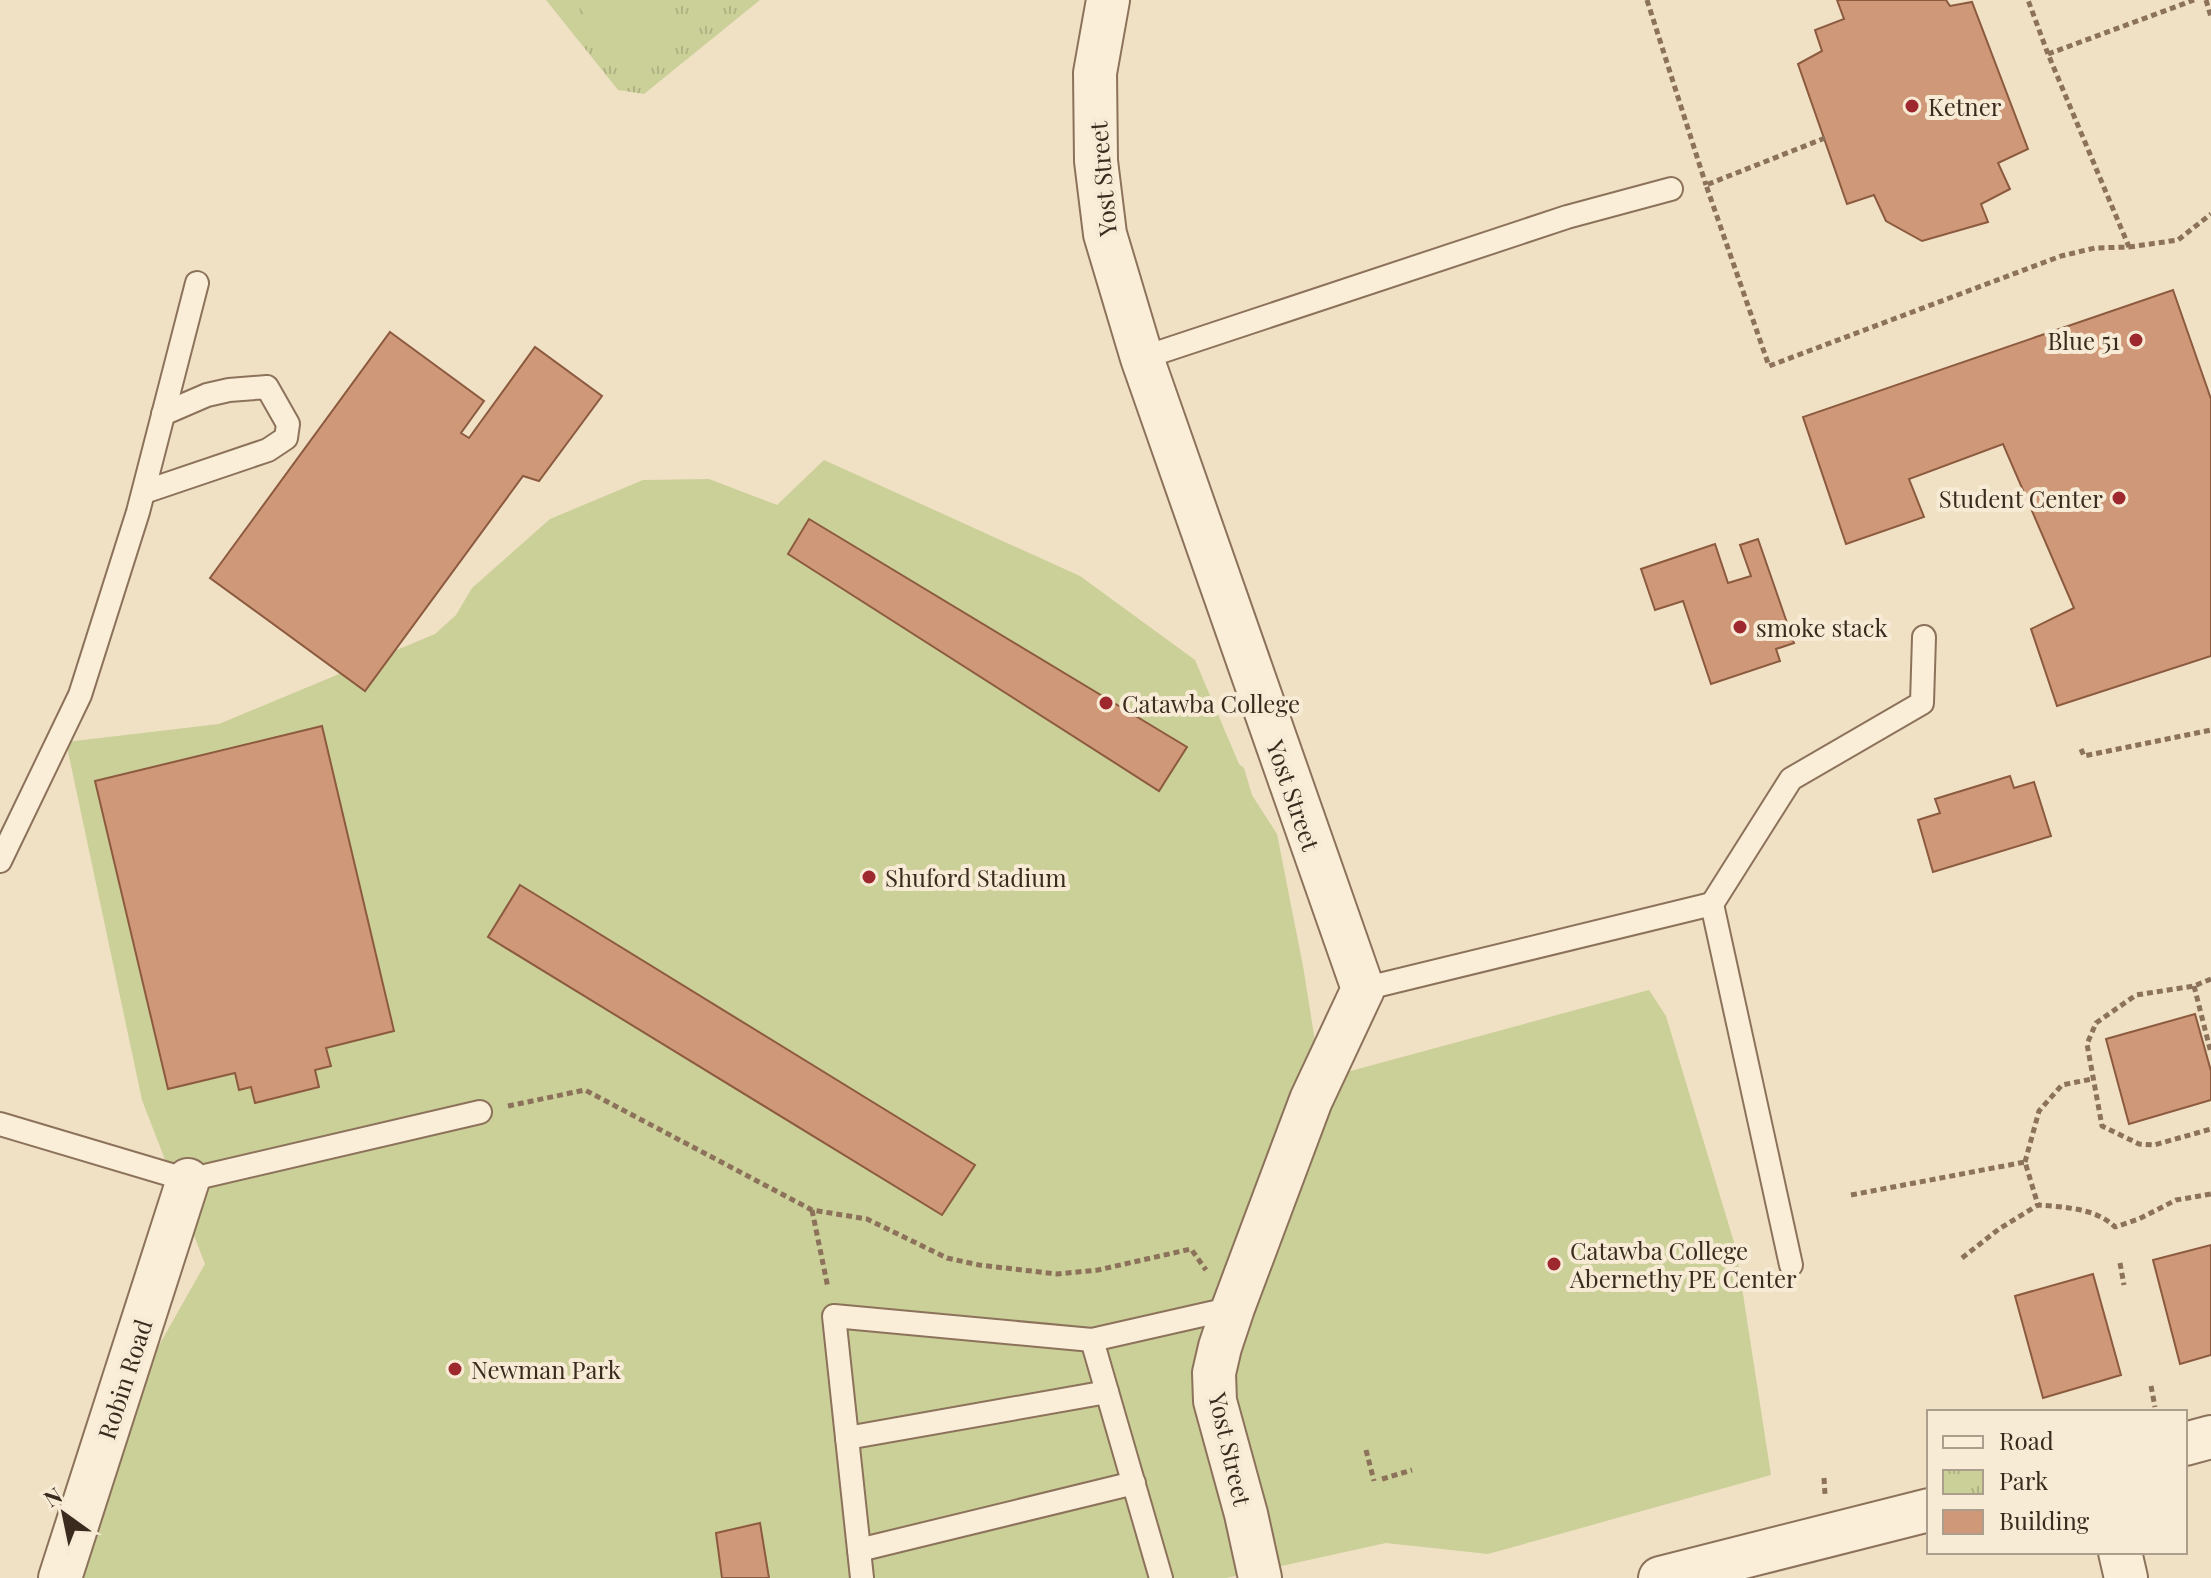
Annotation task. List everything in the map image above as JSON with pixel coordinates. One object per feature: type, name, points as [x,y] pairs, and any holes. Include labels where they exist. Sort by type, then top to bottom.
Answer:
[{"type":"street","name":"Yost Street","points":[[1108,0],[1095,73],[1096,161],[1105,234],[1142,358],[1363,989],[1311,1100],[1233,1308],[1214,1373],[1215,1401],[1260,1578]]},
{"type":"street","name":"Robin Road","points":[[60,1578],[188,1180]]},
{"type":"street","points":[[2187,1443],[2211,1437]]},
{"type":"street","points":[[1660,1578],[1927,1511]]},
{"type":"street","points":[[2120,1554],[2126,1578]]},
{"type":"lane","points":[[1142,358],[1567,217],[1671,189]]},
{"type":"lane","points":[[0,861],[80,695],[144,492],[197,283]]},
{"type":"lane","points":[[144,492],[268,450],[286,438],[288,424],[267,387],[207,395],[163,414]]},
{"type":"lane","points":[[1363,989],[1712,904],[1791,779],[1922,703],[1924,637]]},
{"type":"lane","points":[[1712,904],[1791,1265]]},
{"type":"lane","points":[[0,1124],[188,1180],[480,1112]]},
{"type":"lane","points":[[862,1578],[834,1316],[1092,1340],[1233,1308]]},
{"type":"lane","points":[[1092,1340],[1161,1578]]},
{"type":"lane","points":[[847,1438],[1107,1392]]},
{"type":"lane","points":[[859,1550],[1134,1483]]},
{"type":"path","points":[[1647,0],[1706,185],[1769,366],[2061,256],[2095,248],[2178,240],[2211,214]]},
{"type":"path","points":[[2028,0],[2129,247]]},
{"type":"path","points":[[2048,54],[2194,0]]},
{"type":"path","points":[[2206,0],[2211,17]]},
{"type":"path","points":[[1706,185],[1825,138]]},
{"type":"path","points":[[2081,749],[2084,756],[2211,730]]},
{"type":"path","points":[[2211,979],[2194,986],[2136,995],[2096,1023],[2087,1044],[2102,1126],[2139,1144],[2154,1145],[2211,1129]]},
{"type":"path","points":[[2194,986],[2211,1053]]},
{"type":"path","points":[[2038,1205],[2025,1162],[2039,1111],[2062,1085],[2092,1079]]},
{"type":"path","points":[[480,1112],[585,1090],[812,1210],[867,1219],[947,1258],[1057,1274],[1098,1270],[1191,1249],[1233,1308]]},
{"type":"path","points":[[1851,1195],[2025,1162]]},
{"type":"path","points":[[1962,1258],[1999,1229],[2038,1205],[2088,1212],[2115,1227],[2176,1200],[2211,1194]]},
{"type":"path","points":[[812,1210],[834,1316]]},
{"type":"path","points":[[2120,1263],[2124,1285]]},
{"type":"path","points":[[2151,1386],[2155,1407]]},
{"type":"path","points":[[1366,1450],[1374,1481]]},
{"type":"path","points":[[1382,1479],[1412,1470]]},
{"type":"path","points":[[1824,1478],[1825,1495]]},
{"type":"green space","points":[[546,0],[760,0],[644,94],[618,90]]},
{"type":"green space","points":[[573,0],[652,0],[674,27],[626,65]]},
{"type":"green space","points":[[824,460],[1080,576],[1195,660],[1239,764],[1244,768],[1252,795],[1277,834],[1321,1079],[1649,990],[1666,1016],[1736,1249],[1771,1475],[1488,1554],[1386,1543],[1226,1578],[58,1578],[84,1478],[205,1264],[142,1100],[66,742],[219,724],[435,634],[456,615],[472,588],[550,519],[643,480],[709,479],[777,505]]},
{"type":"building","name":"Ketner","points":[[1837,0],[1946,0],[1950,6],[1972,2],[2028,149],[1998,163],[2010,189],[1981,204],[1988,222],[1922,241],[1886,221],[1874,195],[1847,204],[1798,64],[1822,51],[1815,30],[1844,19]]},
{"type":"building","name":"Student Center","points":[[2173,290],[2211,399],[2211,656],[2057,706],[2031,629],[2074,608],[2003,444],[1909,479],[1924,517],[1846,544],[1803,417]]},
{"type":"building","points":[[390,332],[484,401],[461,433],[469,438],[535,347],[602,396],[539,481],[523,476],[365,691],[210,578]]},
{"type":"building","points":[[809,519],[1187,747],[1159,791],[788,554]]},
{"type":"building","name":"smoke stack","points":[[1758,539],[1794,643],[1776,649],[1780,661],[1711,684],[1683,601],[1655,610],[1641,569],[1715,544],[1728,583],[1751,576],[1740,545]]},
{"type":"building","points":[[322,726],[394,1031],[326,1048],[331,1066],[315,1070],[319,1087],[255,1103],[251,1087],[239,1090],[235,1073],[168,1089],[95,781]]},
{"type":"building","points":[[2010,776],[2014,788],[2034,782],[2051,836],[1933,872],[1918,820],[1940,813],[1935,799]]},
{"type":"building","points":[[520,885],[975,1165],[942,1215],[488,937]]},
{"type":"building","points":[[2195,1014],[2211,1071],[2211,1100],[2129,1124],[2106,1039]]},
{"type":"building","points":[[2211,1245],[2211,1355],[2180,1364],[2153,1260]]},
{"type":"building","points":[[2093,1274],[2121,1375],[2043,1398],[2015,1296]]},
{"type":"building","points":[[760,1523],[769,1578],[722,1578],[716,1533]]},
{"type":"place","name":"Ketner","points":[[1912,106]]},
{"type":"place","name":"Blue 51","points":[[2136,340]]},
{"type":"place","name":"Student Center","points":[[2119,498]]},
{"type":"place","name":"smoke stack","points":[[1740,627]]},
{"type":"place","name":"Catawba College","points":[[1106,703]]},
{"type":"place","name":"Shuford Stadium","points":[[869,877]]},
{"type":"place","name":"Catawba College Abernethy PE Center","points":[[1554,1264]]},
{"type":"place","name":"Newman Park","points":[[455,1369]]}]
